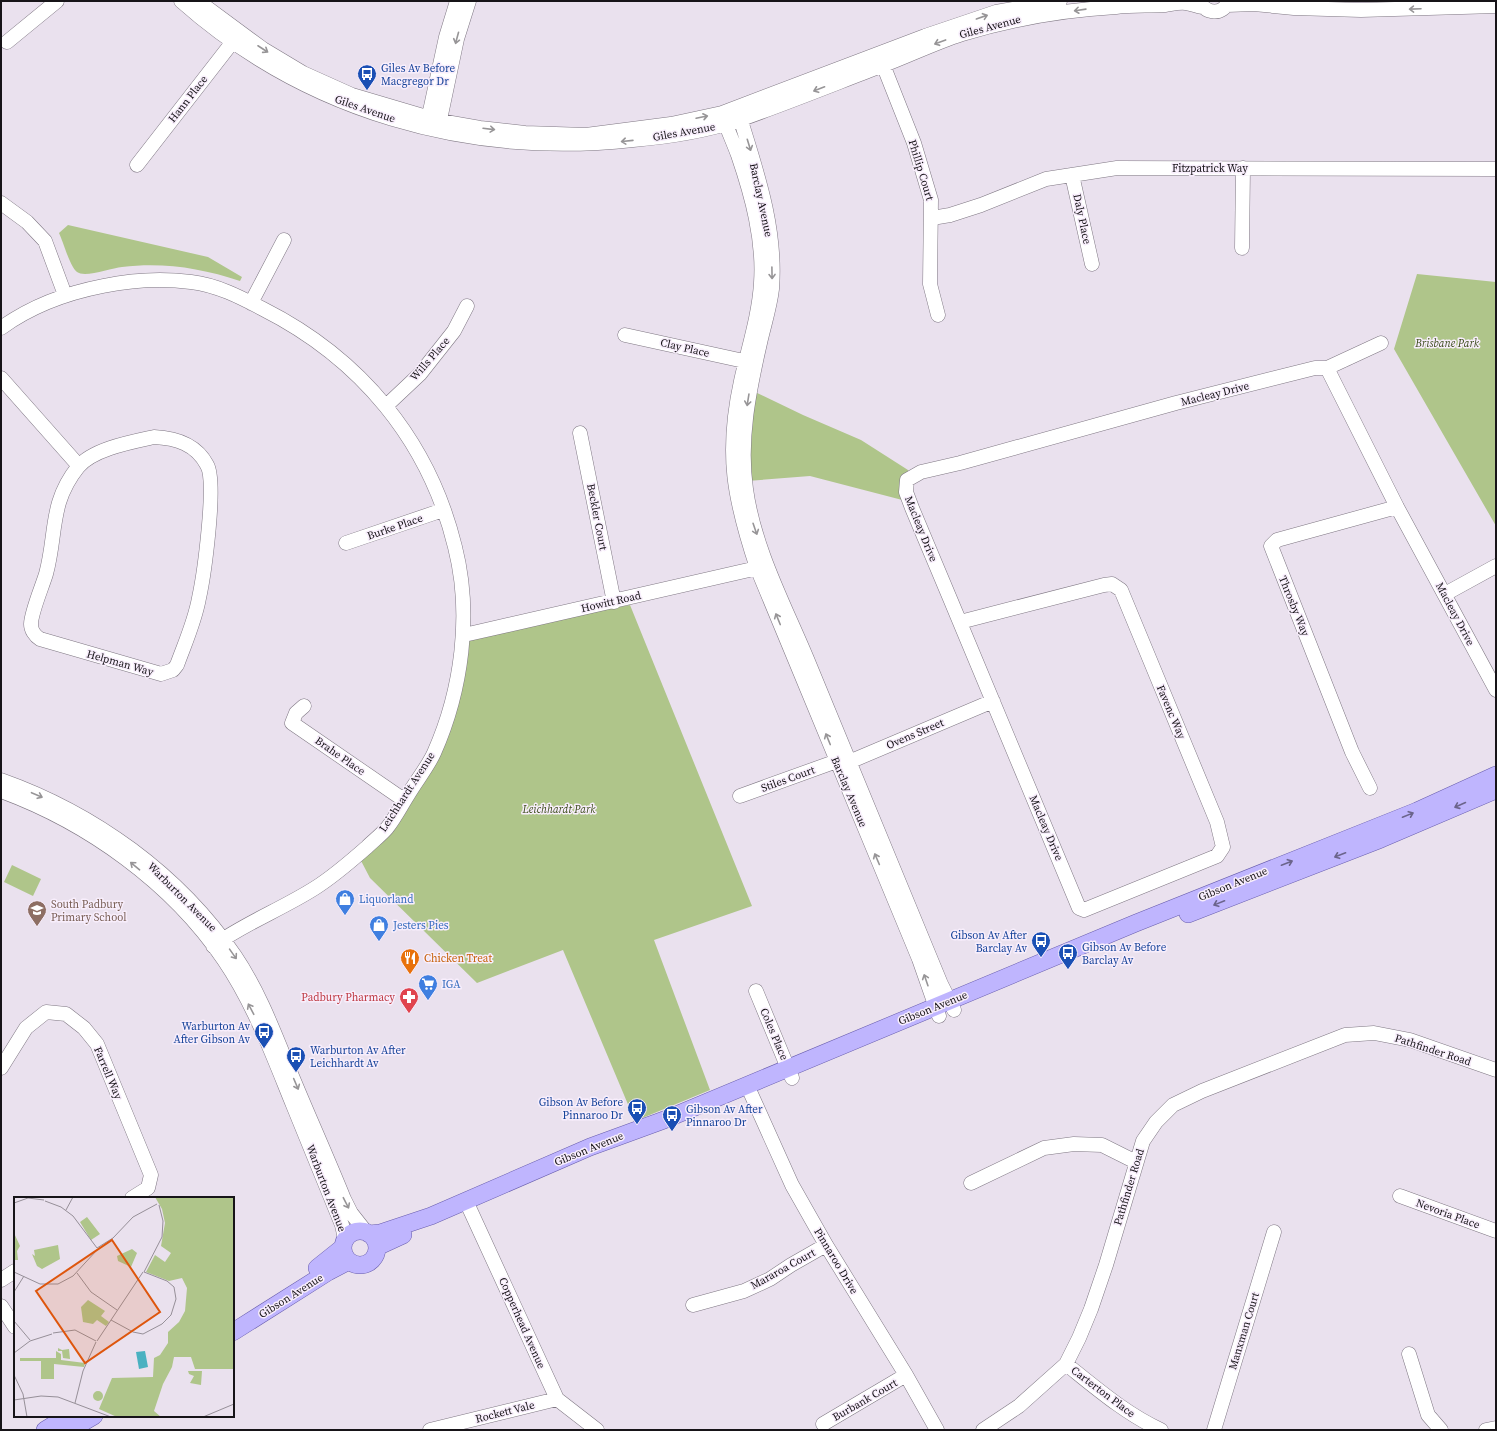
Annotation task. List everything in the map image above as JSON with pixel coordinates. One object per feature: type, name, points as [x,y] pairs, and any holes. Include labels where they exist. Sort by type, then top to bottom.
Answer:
[{"type":"main road","name":"Gibson Avenue","points":[[945,1009],[1232,884],[1417,811],[1496,775]]},
{"type":"main road","name":"Gibson Avenue","points":[[371,1238],[396,1237],[468,1205],[945,1009],[1168,920],[1214,905],[1366,845],[1496,790]]},
{"type":"main road","points":[[357,1231],[371,1238],[374,1258],[365,1265],[354,1264],[345,1249],[357,1231]]},
{"type":"main road","name":"Gibson Avenue","points":[[234,1317],[312,1271],[345,1249]]},
{"type":"main road","name":"Gibson Avenue","points":[[234,1331],[328,1272],[345,1249]]},
{"type":"main road","points":[[45,1430],[90,1417]]},
{"type":"street","points":[[7,42],[57,1]]},
{"type":"street","name":"Giles Avenue","points":[[181,1],[201,19],[237,37]]},
{"type":"street","name":"Giles Avenue","points":[[198,1],[237,37],[299,82],[340,102],[367,112],[433,124],[506,142],[577,145],[647,139],[739,114],[881,60],[996,12],[1060,1]]},
{"type":"street","points":[[433,124],[446,37],[457,1]]},
{"type":"street","points":[[433,124],[469,1]]},
{"type":"street","name":"Giles Avenue","points":[[881,60],[958,35],[1044,14],[1098,8],[1180,3],[1200,4],[1214,12],[1221,10],[1228,3]]},
{"type":"street","points":[[1228,3],[1294,8],[1361,10],[1496,6]]},
{"type":"street","name":"Hann Place","points":[[137,165],[237,37]]},
{"type":"street","name":"Phillip Court","points":[[881,60],[925,175],[931,200],[932,218],[930,284],[938,314]]},
{"type":"street","name":"Barclay Avenue","points":[[739,114],[764,202],[769,228],[772,268],[769,304],[750,363],[733,429],[733,473],[742,520],[763,567],[843,762],[919,960],[945,1009]]},
{"type":"street","name":"Barclay Avenue","points":[[724,118],[738,155],[757,222],[761,282],[750,363]]},
{"type":"street","name":"Fitzpatrick Way","points":[[932,218],[950,215],[982,205],[1046,179],[1117,168],[1496,169]]},
{"type":"street","points":[[1242,248],[1243,168]]},
{"type":"street","name":"Daly Place","points":[[1072,175],[1092,264]]},
{"type":"street","points":[[1,203],[27,222],[45,241],[65,295]]},
{"type":"street","points":[[250,302],[284,240]]},
{"type":"street","name":"Leichhardt Avenue","points":[[1,328],[39,307],[65,295],[137,280],[192,282],[224,290],[280,318],[340,359],[386,406],[410,438],[431,478],[443,510],[455,547],[460,576],[464,635],[461,657],[444,725],[433,754],[386,828],[341,870],[313,890],[236,930],[218,943]]},
{"type":"street","name":"Wills Place","points":[[386,406],[420,374],[454,331],[466,306]]},
{"type":"street","name":"Clay Place","points":[[625,335],[750,363]]},
{"type":"street","name":"Macleay Drive","points":[[1084,910],[1079,908],[910,502],[906,492],[907,480],[921,472],[960,463],[1176,404],[1315,368],[1328,368],[1381,343]]},
{"type":"street","name":"Macleay Drive","points":[[1328,368],[1397,507],[1496,690]]},
{"type":"street","points":[[1,378],[79,466]]},
{"type":"street","name":"Beckler Court","points":[[580,433],[614,602]]},
{"type":"street","name":"Helpman Way","points":[[154,437],[168,438],[184,442],[194,449],[208,466],[211,474],[212,496],[199,599],[177,665],[167,673],[161,674],[150,672],[45,641],[36,637],[32,631],[32,619],[46,572],[58,502],[65,486],[79,466],[105,450],[154,437]]},
{"type":"street","name":"Throsby Way","points":[[1370,788],[1352,752],[1271,546],[1277,540],[1397,507]]},
{"type":"street","name":"Burke Place","points":[[346,543],[443,510]]},
{"type":"street","points":[[1444,594],[1496,566]]},
{"type":"street","name":"Howitt Road","points":[[464,635],[763,567]]},
{"type":"street","name":"Favenc Way","points":[[960,622],[1104,585],[1112,584],[1121,590],[1217,822],[1223,847],[1217,856],[1084,910]]},
{"type":"street","name":"Ovens Street","points":[[843,762],[993,701]]},
{"type":"street","name":"Brahe Place","points":[[304,706],[296,713],[292,723],[404,800]]},
{"type":"street","name":"Stiles Court","points":[[740,796],[843,762]]},
{"type":"street","name":"Warburton Avenue","points":[[1,780],[37,794],[71,811],[118,840],[142,857],[201,914],[218,943],[225,961],[257,1018],[314,1153],[342,1226],[345,1249]]},
{"type":"street","name":"Warburton Avenue","points":[[1,791],[65,819],[108,845],[161,890],[242,967],[269,1020],[344,1199],[351,1213],[371,1238]]},
{"type":"street","name":"Coles Place","points":[[756,990],[790,1073]]},
{"type":"street","name":"Farrell Way","points":[[1,1068],[26,1028],[46,1012],[66,1014],[84,1028],[97,1044],[151,1176],[148,1188],[134,1197]]},
{"type":"street","name":"Pathfinder Road","points":[[983,1430],[1019,1406],[1066,1364],[1080,1338],[1094,1302],[1143,1141],[1156,1122],[1174,1105],[1202,1091],[1345,1035],[1374,1033],[1410,1040],[1496,1070]]},
{"type":"street","name":"Pinnaroo Drive","points":[[749,1090],[792,1185],[826,1245],[906,1375],[937,1430]]},
{"type":"street","points":[[971,1183],[1044,1148],[1074,1144],[1102,1145],[1136,1162]]},
{"type":"street","name":"Nevoria Place","points":[[1400,1196],[1496,1231]]},
{"type":"street","name":"Copperhead Avenue","points":[[468,1205],[557,1399],[597,1430]]},
{"type":"street","name":"Manxman Court","points":[[1214,1430],[1274,1232]]},
{"type":"street","name":"Mararoa Court","points":[[693,1305],[744,1291],[770,1279],[790,1265],[826,1245]]},
{"type":"street","points":[[1,1280],[14,1272]]},
{"type":"street","points":[[1,1306],[14,1326]]},
{"type":"street","points":[[1409,1354],[1428,1415],[1441,1430]]},
{"type":"street","name":"Carterton Place","points":[[1066,1364],[1120,1406],[1144,1422],[1161,1430]]},
{"type":"street","name":"Burbank Court","points":[[823,1424],[906,1375]]},
{"type":"street","name":"Rockett Vale","points":[[430,1430],[557,1399]]},
{"type":"street","points":[[1486,1430],[1496,1428]]},
{"type":"green space","points":[[68,225],[208,257],[242,277],[240,281],[225,276],[182,267],[152,265],[122,267],[81,274],[74,269],[59,233]]},
{"type":"green space","name":"Brisbane Park","points":[[1417,274],[1496,282],[1496,526],[1394,349]]},
{"type":"green space","points":[[755,392],[861,440],[908,470],[910,502],[810,476],[747,481]]},
{"type":"green space","name":"Leichhardt Park","points":[[630,605],[752,906],[654,940],[710,1090],[635,1121],[563,950],[477,983],[370,878],[358,855],[386,828],[447,717],[464,635]]},
{"type":"green space","points":[[12,865],[41,879],[33,896],[4,882]]},
{"type":"place","name":"Giles Av Before Macgregor Dr","points":[[367,91]]},
{"type":"place","name":"Liquorland","points":[[345,916]]},
{"type":"place","name":"South Padbury Primary School","points":[[37,927]]},
{"type":"place","name":"Jesters Pies","points":[[379,942]]},
{"type":"place","name":"Gibson Av After Barclay Av","points":[[1041,958]]},
{"type":"place","name":"Gibson Av Before Barclay Av","points":[[1068,970]]},
{"type":"place","name":"Chicken Treat","points":[[410,975]]},
{"type":"place","name":"IGA","points":[[428,1001]]},
{"type":"place","name":"Padbury Pharmacy","points":[[409,1014]]},
{"type":"place","name":"Warburton Av After Gibson Av","points":[[264,1049]]},
{"type":"place","name":"Warburton Av After Leichhardt Av","points":[[296,1073]]},
{"type":"place","name":"Gibson Av Before Pinnaroo Dr","points":[[637,1125]]},
{"type":"place","name":"Gibson Av After Pinnaroo Dr","points":[[672,1132]]}]
